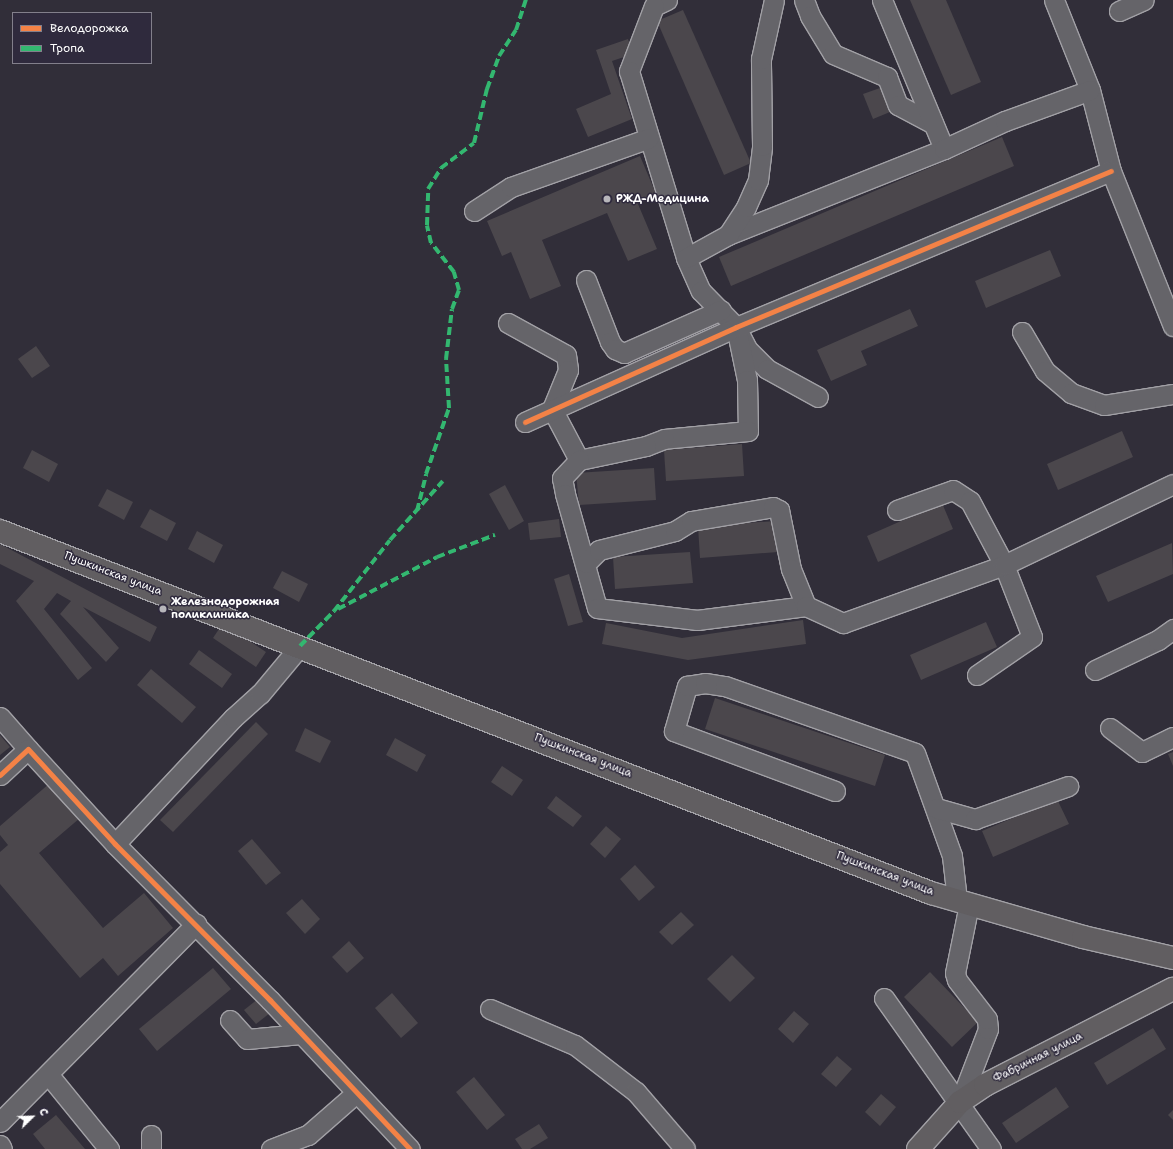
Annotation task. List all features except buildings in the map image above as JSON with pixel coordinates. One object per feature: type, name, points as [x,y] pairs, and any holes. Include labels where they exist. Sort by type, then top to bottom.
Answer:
[{"type":"main road","name":"Пушкинская улица","points":[[0,531],[300,646],[931,893],[1083,937],[1173,958]]},
{"type":"main road","name":"Фабричная улица","points":[[918,1149],[960,1102],[985,1085],[1173,989]]},
{"type":"street","points":[[667,0],[654,6],[630,71],[686,258],[701,291],[713,306],[721,310],[736,327],[747,349],[767,369],[818,397]]},
{"type":"street","points":[[728,235],[746,207],[758,180],[762,146],[762,60],[774,0]]},
{"type":"street","points":[[804,0],[810,16],[833,54],[888,77],[898,105],[933,124]]},
{"type":"street","points":[[882,0],[944,149]]},
{"type":"street","points":[[1054,0],[1090,90],[1111,171],[1172,323]]},
{"type":"street","points":[[1119,11],[1144,0]]},
{"type":"street","points":[[686,258],[728,235],[944,149],[1005,121],[1090,90]]},
{"type":"street","points":[[474,211],[511,187],[649,138]]},
{"type":"street","points":[[525,422],[736,327],[1111,171]]},
{"type":"street","points":[[586,280],[610,342],[615,349],[624,353],[721,310]]},
{"type":"street","points":[[508,324],[566,355],[568,370],[552,409]]},
{"type":"street","points":[[736,327],[748,380],[748,431],[664,439],[646,446],[579,460],[562,478],[597,608],[696,620],[806,606],[843,623],[1004,565],[1173,484]]},
{"type":"street","points":[[1022,332],[1045,372],[1071,393],[1104,405],[1173,394]]},
{"type":"street","points":[[552,409],[579,460]]},
{"type":"street","points":[[897,510],[953,490],[970,501],[1004,565],[1032,636],[977,675]]},
{"type":"street","points":[[586,563],[599,550],[675,531],[691,521],[773,507],[779,510],[791,569],[806,606]]},
{"type":"street","points":[[1095,670],[1158,640],[1173,629]]},
{"type":"street","points":[[115,844],[233,718],[260,694],[300,646]]},
{"type":"street","points":[[835,791],[674,731],[687,686],[705,683],[725,686],[915,753],[952,856],[963,902],[955,973],[957,980],[987,1019],[988,1029],[960,1102]]},
{"type":"street","points":[[0,717],[115,844],[196,924],[410,1149]]},
{"type":"street","points":[[1110,728],[1142,752],[1173,737]]},
{"type":"street","points":[[0,776],[28,749]]},
{"type":"street","points":[[936,808],[975,818],[1068,786]]},
{"type":"street","points":[[0,1122],[196,924]]},
{"type":"street","points":[[884,998],[960,1102],[991,1149]]},
{"type":"street","points":[[490,1009],[575,1045],[636,1092],[685,1149]]},
{"type":"street","points":[[230,1020],[247,1040],[301,1034]]},
{"type":"street","points":[[48,1074],[109,1149]]},
{"type":"street","points":[[272,1148],[308,1135],[356,1093]]},
{"type":"street","points":[[0,1145],[2,1149]]},
{"type":"marked path","points":[[417,511],[426,474],[449,408],[446,359],[452,309],[459,290],[454,272],[431,243],[427,225],[428,189],[441,168],[474,143],[487,89],[499,56],[516,30],[526,0]]},
{"type":"marked path","points":[[300,646],[334,611],[390,540],[443,481]]},
{"type":"marked path","points":[[338,609],[437,557],[495,535]]},
{"type":"cycle path","points":[[525,422],[736,327],[1111,171]]},
{"type":"cycle path","points":[[0,775],[28,749],[115,844],[270,1000],[410,1149]]},
{"type":"place","name":"РЖД-Медицина","points":[[607,199]]},
{"type":"place","name":"Железнодорожная поликлиника","points":[[163,609]]}]
